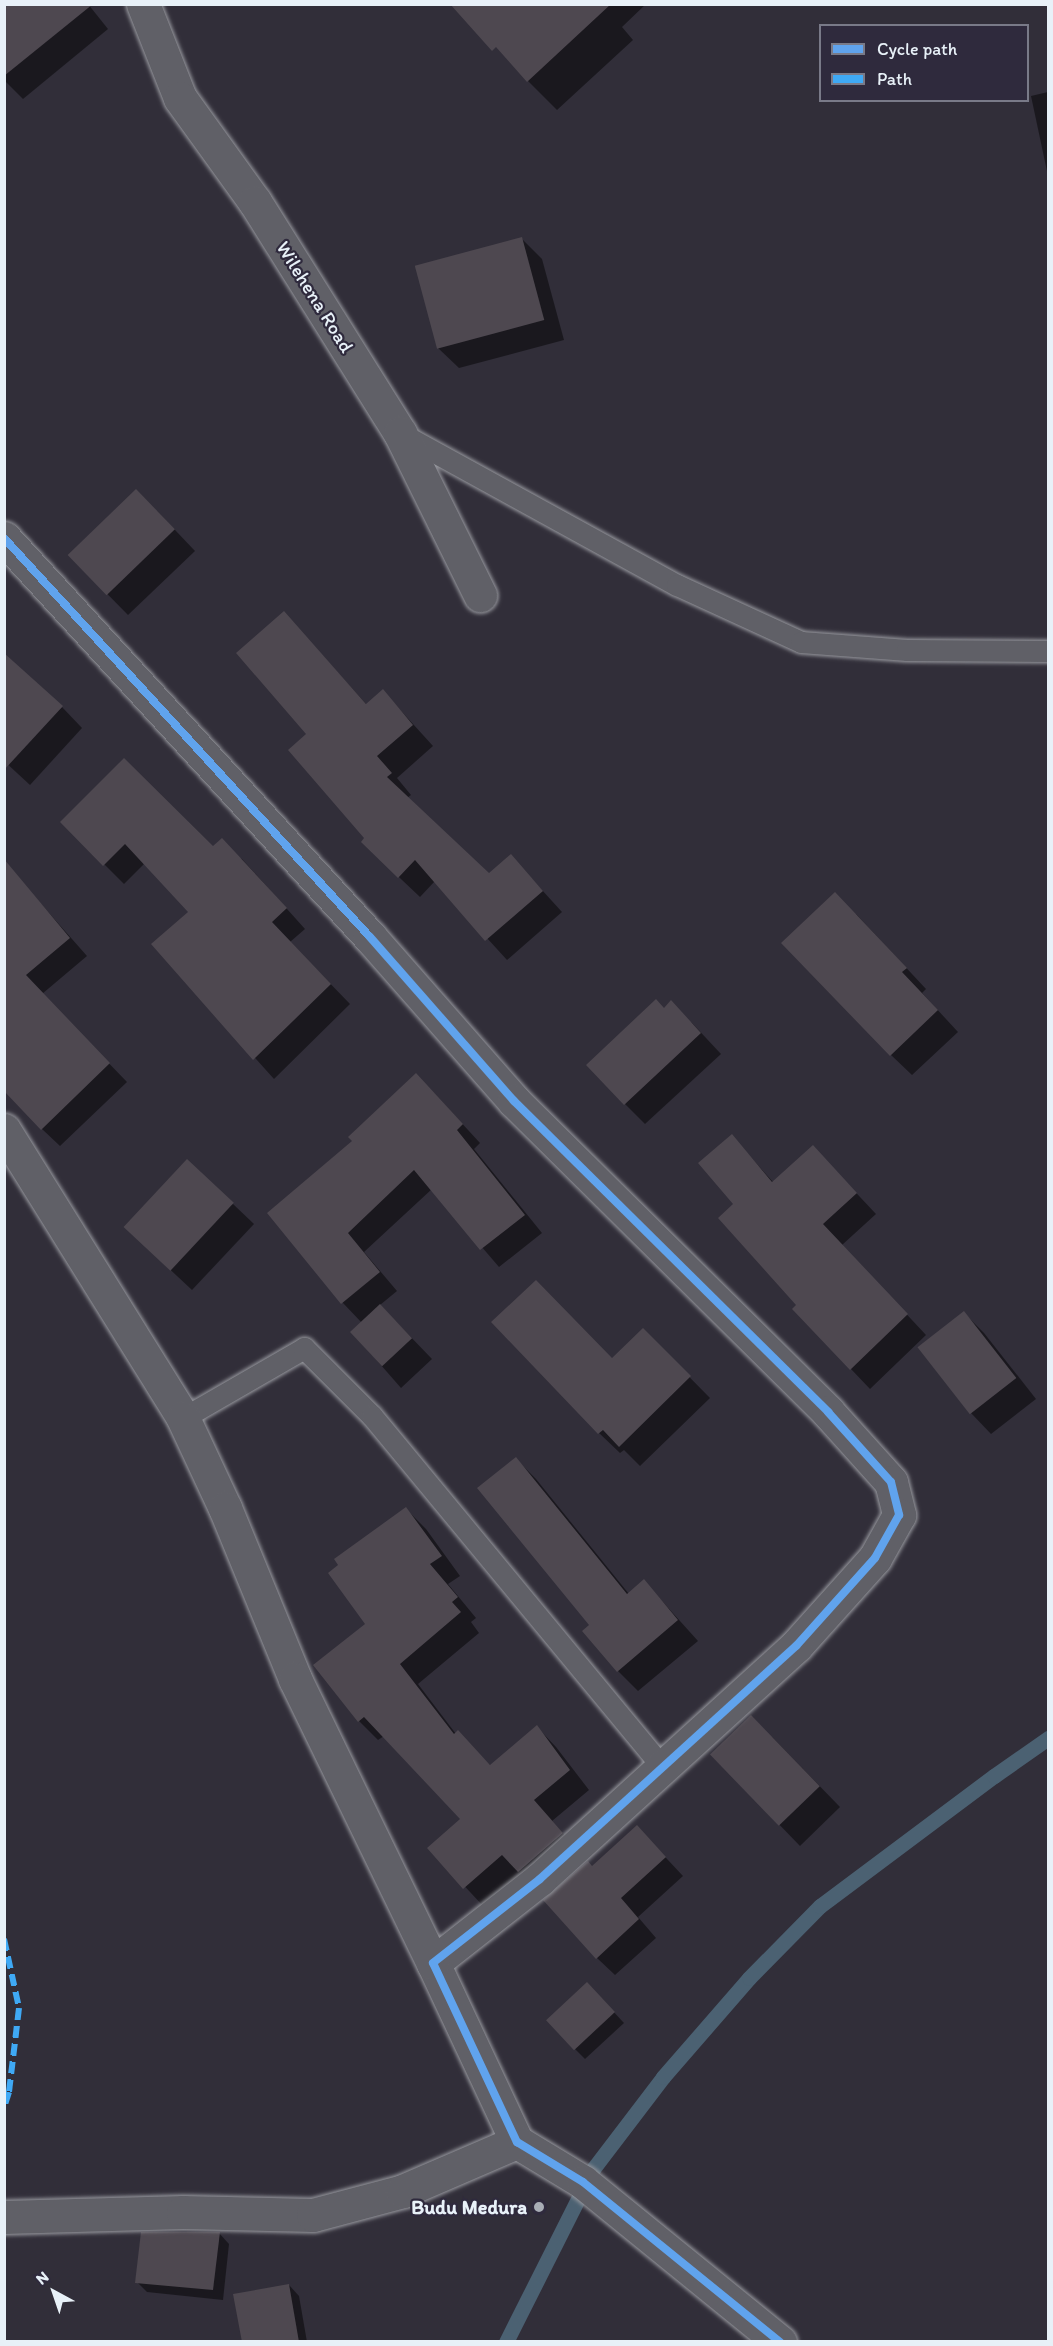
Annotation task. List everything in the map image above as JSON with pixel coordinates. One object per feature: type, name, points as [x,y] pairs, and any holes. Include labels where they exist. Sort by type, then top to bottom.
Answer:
[{"type":"street","name":"Wilehena Road","points":[[143,4],[180,98],[255,202],[400,433],[480,595]]},
{"type":"street","points":[[4,538],[370,937],[514,1101],[828,1412],[891,1482],[899,1515],[875,1558],[796,1646],[540,1879],[433,1963]]},
{"type":"street","points":[[4,1130],[183,1418],[225,1508],[295,1678],[517,2142],[583,2182],[780,2342]]},
{"type":"street","points":[[4,2217],[183,2212],[312,2215],[403,2191],[517,2142]]},
{"type":"lane","points":[[400,433],[677,585],[801,642],[907,650],[1048,651]]},
{"type":"lane","points":[[183,1418],[304,1348],[372,1416],[662,1767]]},
{"type":"building","points":[[4,4],[93,4],[4,76]]},
{"type":"building","points":[[450,4],[611,4],[527,82],[496,47],[492,51]]},
{"type":"building","points":[[522,237],[544,320],[437,349],[415,266]]},
{"type":"building","points":[[136,489],[175,529],[107,595],[68,555]]},
{"type":"building","points":[[284,611],[366,704],[383,689],[413,725],[377,756],[392,773],[387,777],[489,873],[511,854],[543,891],[485,941],[415,860],[398,878],[361,842],[364,838],[288,750],[306,734],[236,653]]},
{"type":"building","points":[[4,653],[63,706],[4,770]]},
{"type":"building","points":[[124,758],[213,846],[222,838],[287,908],[272,922],[331,984],[253,1060],[151,944],[188,912],[125,844],[103,866],[60,822]]},
{"type":"building","points":[[4,859],[70,938],[26,975],[110,1063],[41,1130],[4,1091]]},
{"type":"building","points":[[835,892],[907,968],[902,972],[938,1010],[890,1056],[781,943]]},
{"type":"building","points":[[656,999],[664,1008],[671,1000],[701,1033],[624,1105],[586,1065]]},
{"type":"building","points":[[416,1073],[463,1124],[457,1130],[525,1215],[480,1250],[414,1170],[348,1233],[380,1272],[341,1304],[267,1213],[352,1141],[348,1137]]},
{"type":"building","points":[[732,1134],[772,1182],[813,1145],[857,1193],[823,1224],[908,1314],[850,1370],[792,1309],[796,1305],[718,1218],[733,1204],[698,1163]]},
{"type":"building","points":[[187,1159],[234,1203],[170,1271],[124,1227]]},
{"type":"building","points":[[536,1280],[612,1358],[643,1328],[691,1376],[619,1447],[603,1430],[598,1434],[491,1322]]},
{"type":"building","points":[[380,1304],[412,1338],[382,1366],[350,1332]]},
{"type":"building","points":[[964,1311],[1016,1378],[970,1414],[918,1347]]},
{"type":"building","points":[[516,1457],[627,1594],[644,1579],[678,1620],[617,1672],[582,1631],[589,1625],[477,1488]]},
{"type":"building","points":[[406,1507],[442,1556],[430,1564],[458,1597],[452,1602],[461,1612],[400,1664],[454,1734],[458,1730],[490,1765],[537,1725],[570,1770],[534,1800],[563,1833],[518,1872],[502,1855],[463,1889],[427,1848],[460,1819],[364,1717],[358,1722],[313,1665],[365,1624],[328,1573],[338,1565],[334,1559]]},
{"type":"building","points":[[751,1715],[820,1786],[779,1826],[710,1755]]},
{"type":"building","points":[[637,1825],[666,1857],[621,1898],[639,1919],[596,1959],[543,1900],[588,1861],[592,1866]]},
{"type":"building","points":[[587,1982],[615,2012],[574,2050],[546,2020]]},
{"type":"building","points":[[141,2232],[220,2232],[213,2290],[135,2283]]},
{"type":"building","points":[[289,2284],[299,2342],[242,2342],[233,2294]]},
{"type":"waterway","points":[[506,2342],[593,2169],[663,2077],[749,1978],[820,1906],[1048,1738]]},
{"type":"marked path","points":[[4,1939],[19,2008],[9,2092],[4,2107]]},
{"type":"cycle path","points":[[4,538],[370,937],[514,1101],[828,1412],[891,1482],[899,1515],[875,1558],[796,1646],[540,1879],[433,1963],[517,2142],[583,2182],[780,2342]]},
{"type":"place","name":"Budu Medura","points":[[539,2207]]}]
